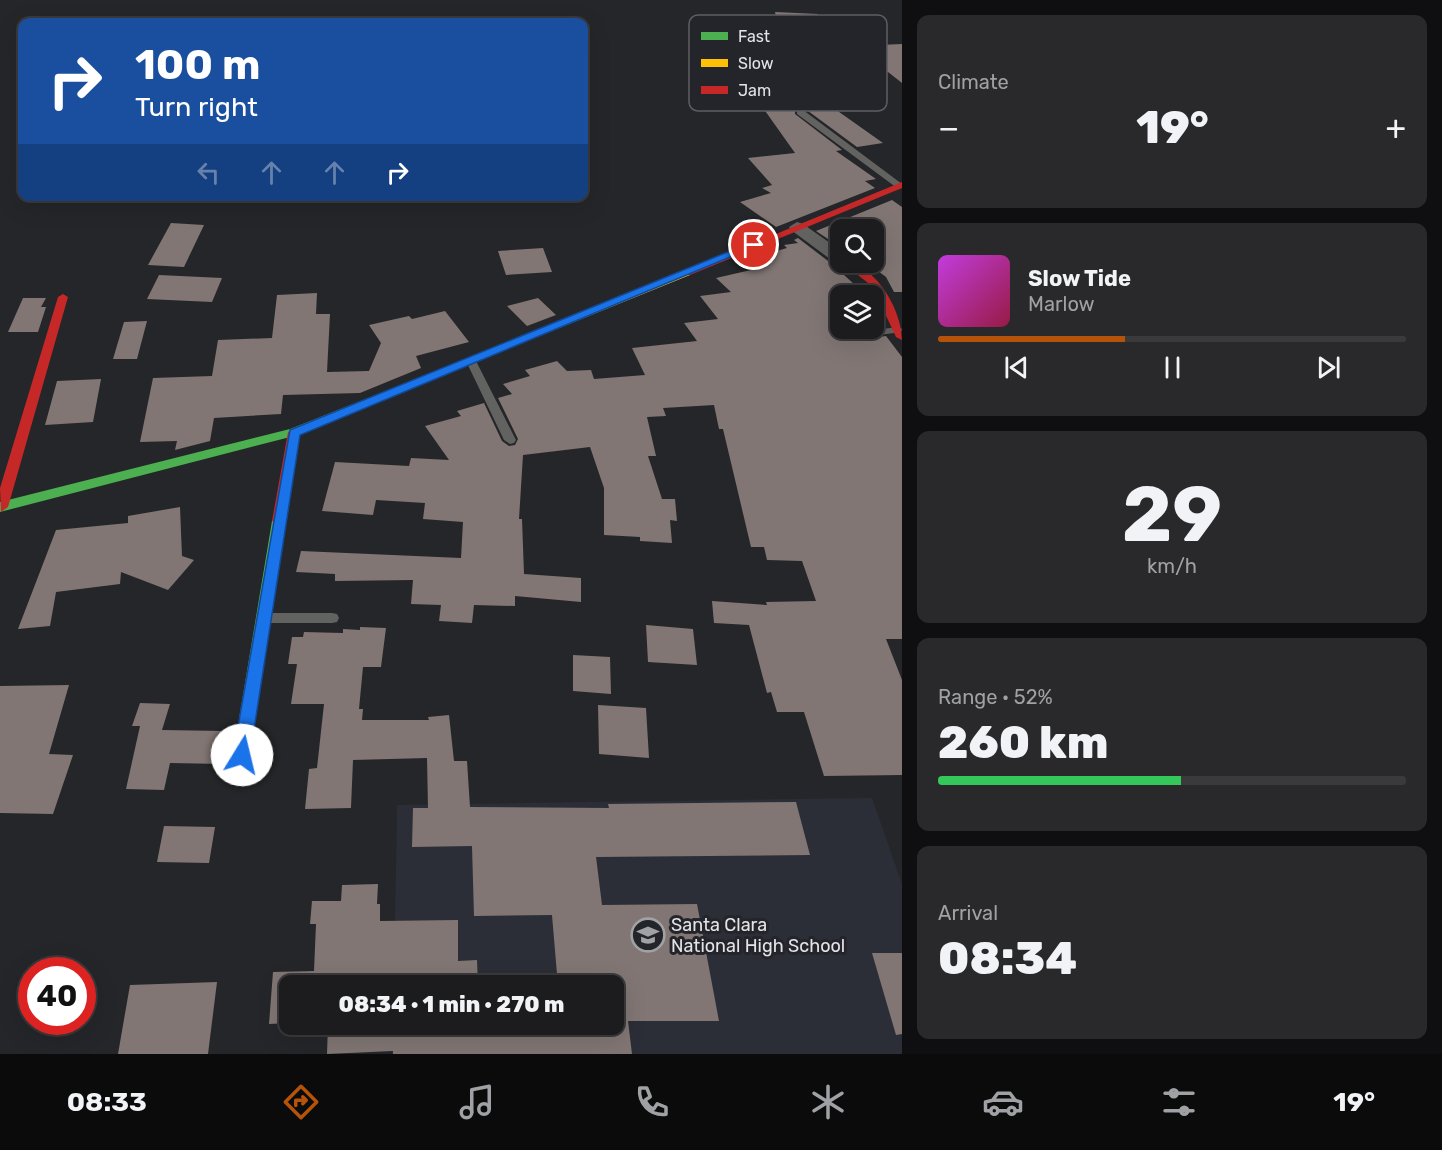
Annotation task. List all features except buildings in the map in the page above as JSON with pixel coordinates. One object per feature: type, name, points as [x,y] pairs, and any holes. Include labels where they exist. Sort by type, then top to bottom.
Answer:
[{"type":"main road","points":[[1,507],[294,432],[901,186]]},
{"type":"main road","points":[[861,273],[876,284],[900,334]]},
{"type":"main road","points":[[1,507],[63,297]]},
{"type":"main road","points":[[242,755],[294,432]]},
{"type":"street","points":[[797,227],[830,251]]},
{"type":"lane","points":[[800,112],[901,186]]},
{"type":"lane","points":[[884,335],[900,334]]},
{"type":"lane","points":[[471,362],[510,440]]},
{"type":"lane","points":[[264,618],[332,618]]},
{"type":"shaded area","name":"Santa Clara National High School","points":[[872,798],[902,884],[902,1054],[392,1054],[393,1035],[624,1035],[624,975],[394,975],[397,805]]},
{"type":"traffic: fast","points":[[0,507],[294,432],[469,361]]},
{"type":"traffic: fast","points":[[241,755],[279,521]]},
{"type":"traffic: slow","points":[[469,361],[686,273]]},
{"type":"traffic: jam","points":[[686,273],[902,185]]},
{"type":"traffic: jam","points":[[861,273],[876,284],[902,337]]},
{"type":"traffic: jam","points":[[1,507],[63,297]]},
{"type":"traffic: jam","points":[[279,521],[294,432]]},
{"type":"place","name":"Santa Clara National High School","points":[[648,935]]},
{"type":"route","points":[[242,755],[294,432],[471,362],[754,245]]}]
